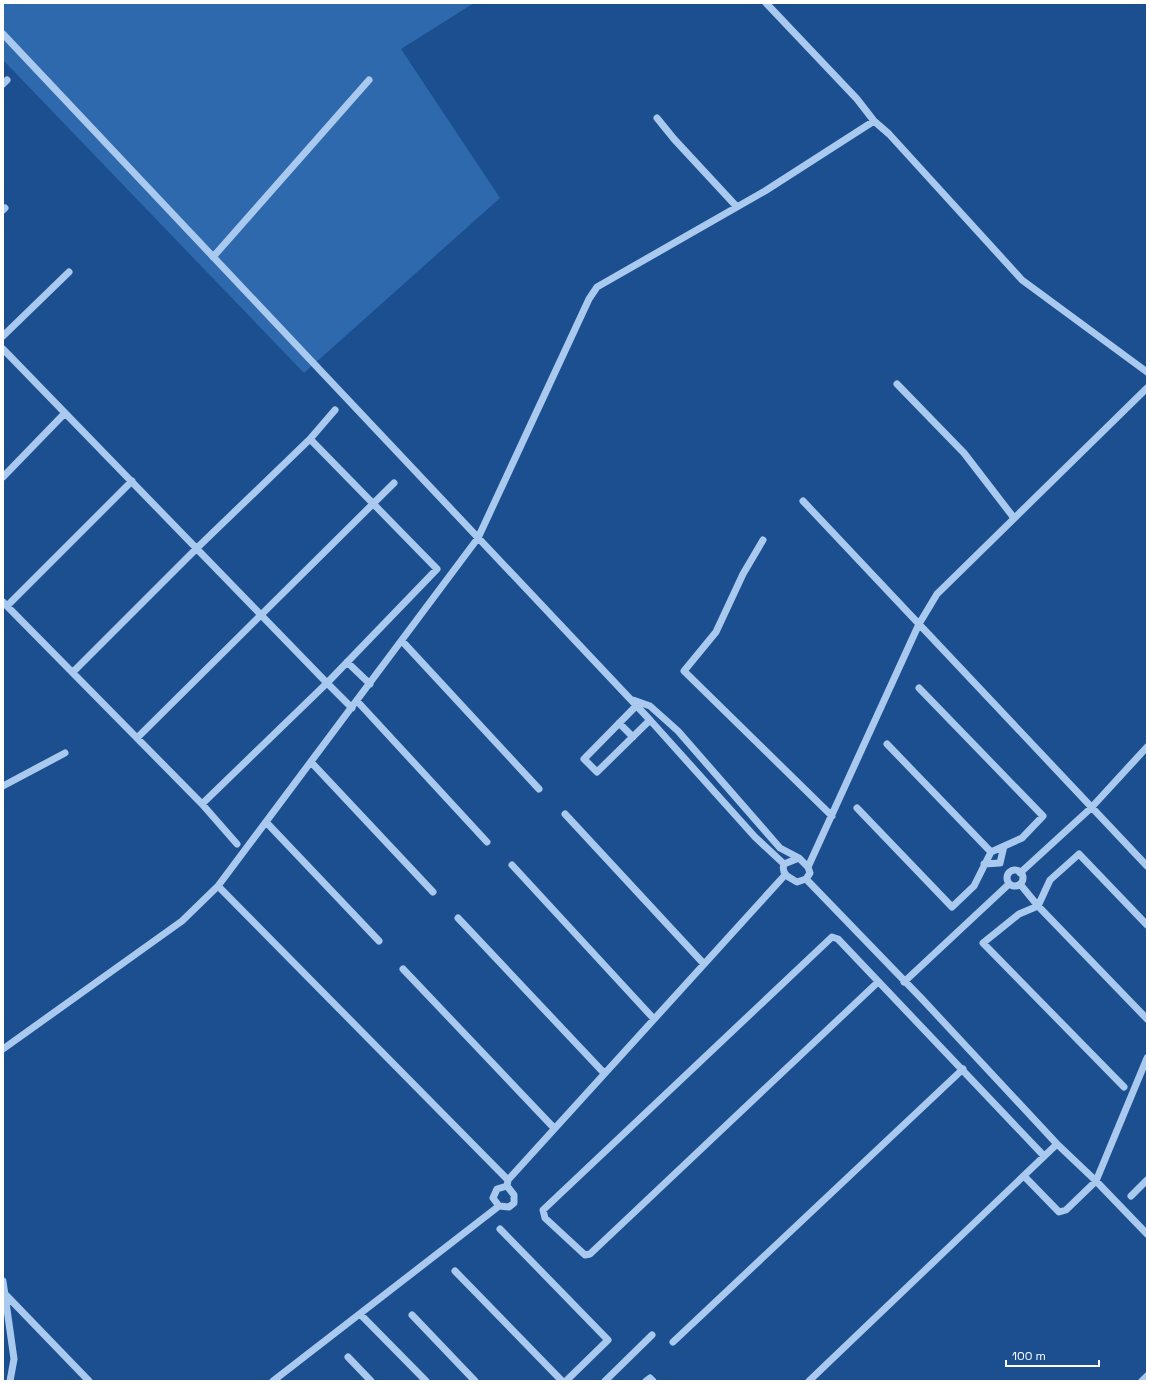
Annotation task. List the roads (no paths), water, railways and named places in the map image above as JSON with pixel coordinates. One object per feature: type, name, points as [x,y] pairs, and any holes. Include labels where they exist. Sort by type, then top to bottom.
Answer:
[{"type":"street","points":[[766,3],[857,99],[874,121],[889,134],[1022,280],[1147,372]]},
{"type":"street","points":[[3,34],[650,720],[755,837],[784,864]]},
{"type":"street","points":[[213,257],[369,80]]},
{"type":"street","points":[[657,118],[674,140],[737,207]]},
{"type":"street","points":[[3,1049],[182,921],[218,886],[478,538],[589,299],[597,288],[737,207],[874,121]]},
{"type":"street","points":[[3,336],[68,272]]},
{"type":"street","points":[[3,349],[352,708]]},
{"type":"street","points":[[897,384],[964,453],[1014,518]]},
{"type":"street","points":[[808,867],[919,624],[937,594],[1147,388]]},
{"type":"street","points":[[73,672],[197,548],[310,439],[335,410]]},
{"type":"street","points":[[3,477],[65,413]]},
{"type":"street","points":[[202,804],[327,683],[437,569],[310,439]]},
{"type":"street","points":[[132,481],[5,604],[202,804],[237,844]]},
{"type":"street","points":[[137,738],[394,483]]},
{"type":"street","points":[[803,501],[1147,866]]},
{"type":"street","points":[[763,540],[743,574],[716,632],[684,671],[832,816]]},
{"type":"street","points":[[402,641],[539,789]]},
{"type":"street","points":[[347,662],[370,684]]},
{"type":"street","points":[[857,808],[952,908],[974,886],[990,852],[1022,838],[1043,816],[919,688]]},
{"type":"street","points":[[631,700],[650,706],[678,731],[780,848],[799,858],[808,867],[810,873],[806,879],[797,882],[785,875],[783,870],[784,864]]},
{"type":"street","points":[[357,701],[486,842]]},
{"type":"street","points":[[636,706],[584,759],[597,772],[650,720]]},
{"type":"street","points":[[619,723],[633,738]]},
{"type":"street","points":[[887,744],[990,852]]},
{"type":"street","points":[[1020,873],[1091,808],[1147,747]]},
{"type":"street","points":[[3,786],[65,753]]},
{"type":"street","points":[[311,762],[433,892]]},
{"type":"street","points":[[565,814],[704,964]]},
{"type":"street","points":[[266,822],[379,940]]},
{"type":"street","points":[[1000,863],[1004,846]]},
{"type":"street","points":[[1124,1087],[983,943],[1019,914],[1038,906],[1050,880],[1079,854],[1147,925]]},
{"type":"street","points":[[784,864],[799,858]]},
{"type":"street","points":[[984,864],[1000,863]]},
{"type":"street","points":[[1000,863],[1009,873]]},
{"type":"street","points":[[512,865],[654,1019]]},
{"type":"street","points":[[1009,873],[1017,871],[1020,873]]},
{"type":"street","points":[[1009,873],[1007,876],[1009,884]]},
{"type":"street","points":[[1020,873],[1022,877],[1020,884]]},
{"type":"street","points":[[498,1206],[493,1198],[497,1189],[508,1183],[554,1128],[785,875]]},
{"type":"street","points":[[806,879],[1057,1144],[1096,1181],[1147,1234]]},
{"type":"street","points":[[1009,884],[1012,886],[1020,884]]},
{"type":"street","points":[[904,982],[1009,884]]},
{"type":"street","points":[[1020,884],[1038,906],[1147,1018]]},
{"type":"street","points":[[218,886],[508,1183],[514,1195],[514,1203],[509,1207],[498,1206],[274,1381]]},
{"type":"street","points":[[458,918],[604,1073]]},
{"type":"street","points":[[878,982],[590,1254],[585,1255],[545,1218],[544,1210],[832,937],[838,939],[1044,1156]]},
{"type":"street","points":[[403,969],[554,1128]]},
{"type":"street","points":[[1024,1176],[1060,1212],[1066,1210],[1096,1181],[1147,1058]]},
{"type":"street","points":[[673,1342],[962,1069]]},
{"type":"street","points":[[809,1381],[1057,1144]]},
{"type":"street","points":[[1131,1196],[1147,1180]]},
{"type":"street","points":[[500,1229],[608,1340],[566,1381]]},
{"type":"street","points":[[455,1271],[562,1381]]},
{"type":"street","points":[[3,1281],[14,1359],[10,1381]]},
{"type":"street","points":[[6,1295],[89,1381]]},
{"type":"street","points":[[360,1314],[426,1381]]},
{"type":"street","points":[[412,1315],[475,1381]]},
{"type":"street","points":[[605,1381],[652,1335]]},
{"type":"street","points":[[348,1357],[371,1381]]},
{"type":"street","points":[[1142,1381],[1147,1376]]},
{"type":"street","points":[[646,1381],[650,1378],[653,1381]]}]
